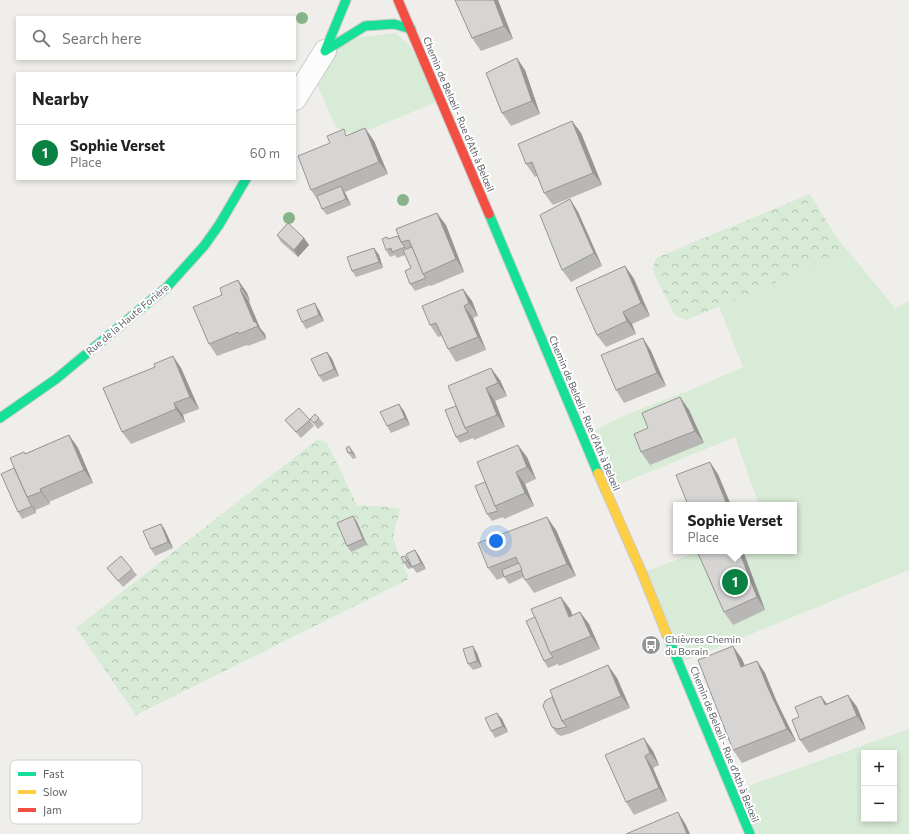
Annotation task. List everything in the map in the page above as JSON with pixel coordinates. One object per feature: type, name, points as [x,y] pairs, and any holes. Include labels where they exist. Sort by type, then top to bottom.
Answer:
[{"type":"street","points":[[296,97],[325,51],[346,0]]},
{"type":"street","name":"Chemin de Belœil - Rue d'Ath à Belœil","points":[[398,0],[605,490],[642,573],[750,834]]},
{"type":"street","points":[[325,51],[365,26],[394,24],[411,29]]},
{"type":"street","name":"Rue de la Haute Forière","points":[[0,418],[56,379],[167,287],[204,246],[219,225],[245,180]]},
{"type":"green space","points":[[395,33],[410,46],[441,100],[364,132],[347,133],[336,127],[312,73],[341,40]]},
{"type":"green space","points":[[810,194],[836,237],[842,244],[837,253],[768,286],[686,320],[675,315],[654,274],[653,268],[656,258]]},
{"type":"green space","points":[[842,244],[895,308],[909,301],[909,570],[679,663],[642,573],[692,554],[797,554],[797,502],[758,502],[735,437],[605,490],[583,436],[623,416],[698,387],[743,367],[719,306],[837,253]]},
{"type":"green space","points":[[318,439],[327,443],[357,505],[400,508],[393,538],[409,579],[136,715],[76,628]]},
{"type":"green space","points":[[909,729],[909,834],[750,834],[732,792]]},
{"type":"building","points":[[455,0],[494,0],[504,26],[472,38]]},
{"type":"building","points":[[517,58],[532,101],[502,113],[486,73]]},
{"type":"building","points":[[572,121],[593,173],[544,193],[532,162],[526,164],[518,144]]},
{"type":"building","points":[[365,128],[379,162],[311,190],[298,156],[330,143],[327,136],[344,129],[346,136]]},
{"type":"building","points":[[341,186],[346,199],[322,209],[317,196]]},
{"type":"building","points":[[570,199],[594,253],[562,270],[540,215]]},
{"type":"building","points":[[437,213],[456,259],[423,274],[409,240],[401,242],[396,229]]},
{"type":"building","points":[[288,223],[304,238],[294,250],[277,235]]},
{"type":"building","points":[[398,236],[405,247],[392,252],[391,248],[386,250],[382,239]]},
{"type":"building","points":[[412,247],[426,278],[410,284],[405,271],[411,268],[403,250]]},
{"type":"building","points":[[374,248],[379,262],[352,271],[347,257]]},
{"type":"building","points":[[625,266],[641,303],[623,312],[627,321],[597,335],[576,288]]},
{"type":"building","points":[[238,280],[242,289],[240,289],[254,322],[256,322],[258,326],[239,334],[238,332],[209,344],[193,307],[222,295],[220,288]]},
{"type":"building","points":[[463,289],[469,303],[464,306],[478,337],[448,349],[436,323],[430,325],[422,306]]},
{"type":"building","points":[[315,303],[319,315],[302,322],[297,310]]},
{"type":"building","points":[[643,338],[657,373],[616,390],[601,355]]},
{"type":"building","points":[[327,352],[334,369],[319,376],[311,359]]},
{"type":"building","points":[[173,356],[190,397],[174,403],[176,409],[122,432],[103,388],[155,367],[154,364]]},
{"type":"building","points":[[491,368],[498,383],[486,388],[497,415],[465,428],[448,386]]},
{"type":"building","points":[[680,397],[695,431],[641,452],[634,434],[648,428],[642,413]]},
{"type":"building","points":[[399,404],[405,418],[387,426],[380,412]]},
{"type":"building","points":[[456,406],[468,432],[456,437],[445,410]]},
{"type":"building","points":[[299,408],[310,420],[296,432],[285,420]]},
{"type":"building","points":[[315,414],[319,418],[314,423],[310,419]]},
{"type":"building","points":[[69,435],[84,470],[40,489],[41,492],[27,497],[10,458],[24,452],[25,454]]},
{"type":"building","points":[[518,445],[527,467],[516,472],[525,493],[495,506],[477,462]]},
{"type":"building","points":[[349,446],[352,452],[348,453],[346,448]]},
{"type":"building","points":[[710,462],[726,502],[687,502],[676,475]]},
{"type":"building","points":[[14,468],[32,506],[18,512],[1,474]]},
{"type":"building","points":[[485,482],[498,511],[487,514],[475,486]]},
{"type":"building","points":[[353,516],[363,539],[347,546],[337,523]]},
{"type":"building","points":[[547,517],[567,564],[525,580],[516,557],[488,568],[478,543]]},
{"type":"building","points":[[161,524],[168,542],[151,549],[143,531]]},
{"type":"building","points":[[415,550],[421,563],[412,567],[406,554]]},
{"type":"building","points":[[698,554],[740,554],[757,597],[724,612]]},
{"type":"building","points":[[121,556],[132,569],[118,581],[107,568]]},
{"type":"building","points":[[405,556],[407,561],[404,563],[401,557]]},
{"type":"building","points":[[519,563],[522,570],[504,577],[502,570]]},
{"type":"building","points":[[561,597],[569,617],[580,612],[591,636],[550,653],[531,609]]},
{"type":"building","points":[[535,617],[553,657],[544,661],[526,621]]},
{"type":"building","points":[[473,646],[477,661],[468,664],[463,649]]},
{"type":"building","points":[[733,646],[741,667],[757,661],[787,729],[733,750],[698,660]]},
{"type":"building","points":[[608,665],[621,696],[562,721],[550,690]]},
{"type":"building","points":[[848,695],[857,716],[800,740],[792,720],[799,717],[795,707],[821,696],[825,705]]},
{"type":"building","points":[[552,697],[562,721],[567,727],[557,729],[552,727],[543,706],[545,701]]},
{"type":"building","points":[[497,713],[503,726],[491,731],[485,718]]},
{"type":"building","points":[[644,738],[650,753],[645,756],[659,788],[626,802],[605,755]]},
{"type":"building","points":[[678,812],[687,834],[626,834]]},
{"type":"traffic: fast","points":[[346,0],[325,51],[365,26],[394,24],[411,29]]},
{"type":"traffic: fast","points":[[0,418],[56,379],[167,287],[204,246],[219,225],[245,180]]},
{"type":"traffic: fast","points":[[489,214],[598,473]]},
{"type":"traffic: fast","points":[[667,635],[750,834]]},
{"type":"traffic: slow","points":[[598,473],[642,573],[667,635]]},
{"type":"traffic: jam","points":[[398,0],[489,214]]},
{"type":"place","name":"Sophie Verset","points":[[735,582]]},
{"type":"place","name":"Chièvres Chemin du Borain","points":[[651,645]]}]
